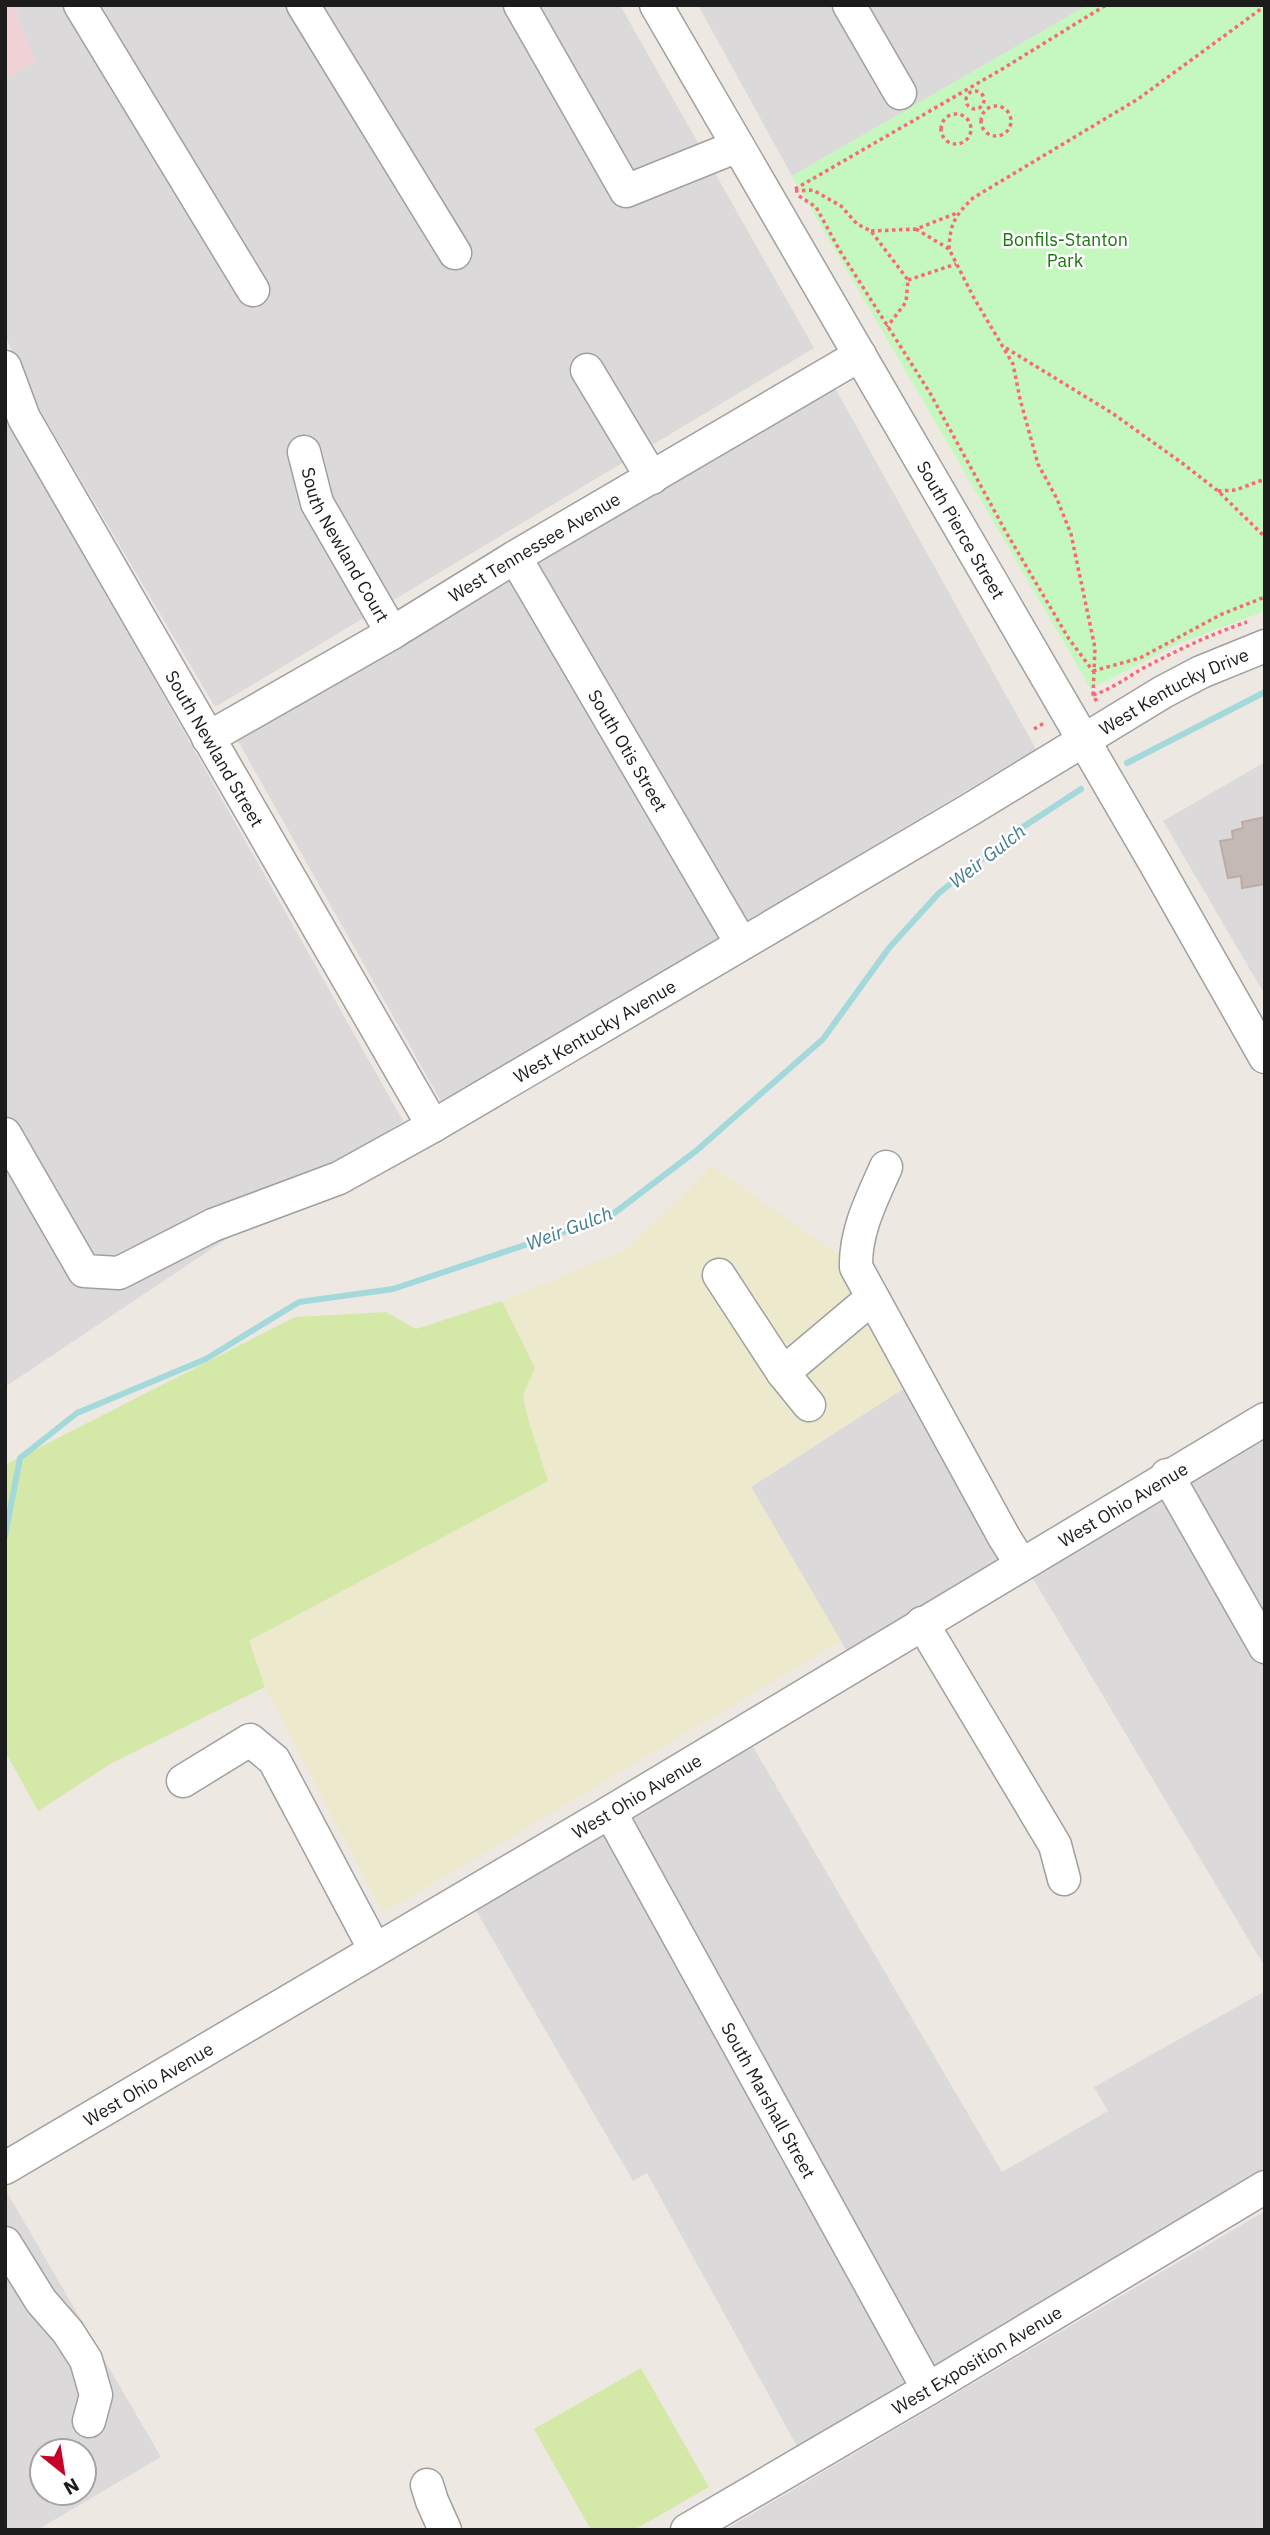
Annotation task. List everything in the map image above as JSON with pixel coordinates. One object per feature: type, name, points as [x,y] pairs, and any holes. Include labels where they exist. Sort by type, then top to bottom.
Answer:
[{"type":"street","points":[[80,5],[253,290]]},
{"type":"street","points":[[303,5],[455,253]]},
{"type":"street","points":[[520,5],[626,191],[738,146]]},
{"type":"street","name":"South Pierce Street","points":[[656,5],[1265,1057]]},
{"type":"street","points":[[849,5],[900,93]]},
{"type":"street","name":"West Tennessee Avenue","points":[[208,738],[392,633],[515,557],[860,355]]},
{"type":"street","name":"South Newland Street","points":[[5,367],[24,418],[433,1126]]},
{"type":"street","points":[[587,370],[652,478]]},
{"type":"street","name":"South Newland Court","points":[[304,452],[317,503],[392,633]]},
{"type":"street","name":"South Otis Street","points":[[515,557],[741,943]]},
{"type":"street","name":"West Kentucky Drive","points":[[1083,740],[1194,676],[1265,646]]},
{"type":"street","name":"West Kentucky Avenue","points":[[5,1134],[84,1271],[119,1273],[213,1225],[338,1178],[433,1126],[971,809],[1083,740]]},
{"type":"street","points":[[886,1167],[865,1214],[856,1252],[856,1267],[1021,1564]]},
{"type":"street","points":[[719,1275],[783,1373],[809,1405]]},
{"type":"street","points":[[783,1373],[873,1297]]},
{"type":"street","name":"West Ohio Avenue","points":[[5,2168],[610,1812],[1167,1475],[1265,1419]]},
{"type":"street","points":[[1167,1475],[1265,1647]]},
{"type":"street","points":[[922,1623],[1055,1845],[1064,1879]]},
{"type":"street","points":[[183,1781],[250,1740],[274,1760],[375,1950]]},
{"type":"street","name":"South Marshall Street","points":[[610,1812],[928,2389]]},
{"type":"street","name":"West Exposition Avenue","points":[[687,2530],[1265,2187]]},
{"type":"street","points":[[5,2243],[41,2301],[68,2332],[86,2360],[96,2395],[89,2421]]},
{"type":"street","points":[[428,2485],[445,2530]]},
{"type":"path","points":[[792,191],[999,71],[1106,5]]},
{"type":"path","points":[[949,249],[950,228],[958,213],[973,198],[1138,99],[1265,6]]},
{"type":"path","points":[[976,91],[982,95],[981,107],[969,107],[966,101],[969,93],[976,91]]},
{"type":"path","points":[[998,106],[1009,113],[1010,126],[1006,132],[999,136],[986,132],[981,122],[987,110],[998,106]]},
{"type":"path","points":[[958,114],[968,121],[971,128],[966,140],[959,144],[946,141],[941,131],[946,118],[958,114]]},
{"type":"path","points":[[792,191],[813,190],[841,206],[858,224],[872,231],[908,280],[906,302],[887,327]]},
{"type":"path","points":[[792,191],[816,207],[840,251],[930,393],[1006,532],[1069,639],[1093,671]]},
{"type":"path","points":[[872,231],[916,229],[958,213]]},
{"type":"path","points":[[916,229],[949,249],[1013,364],[1038,464],[1057,499],[1071,534],[1095,648],[1093,695]]},
{"type":"path","points":[[908,280],[957,264]]},
{"type":"path","points":[[1004,347],[1112,412],[1218,491],[1265,537]]},
{"type":"path","points":[[1218,491],[1236,490],[1265,479]]},
{"type":"path","points":[[1093,671],[1140,658],[1222,614],[1265,597]]},
{"type":"shaded area","points":[[5,5],[19,5],[16,16],[35,61],[5,80]]},
{"type":"shaded area","points":[[19,5],[620,5],[814,348],[215,707],[28,390],[5,335],[5,80],[35,61],[16,16]]},
{"type":"shaded area","points":[[698,5],[1088,5],[792,176]]},
{"type":"shaded area","points":[[835,388],[1036,749],[442,1103],[238,741]]},
{"type":"shaded area","points":[[5,414],[403,1121],[5,1387]]},
{"type":"shaded area","points":[[1265,762],[1265,995],[1163,821]]},
{"type":"shaded area","points":[[712,1166],[842,1257],[906,1387],[751,1487],[841,1641],[383,1913],[265,1687],[248,1642],[548,1481],[523,1395],[535,1368],[502,1301],[627,1249]]},
{"type":"shaded area","points":[[906,1387],[1005,1562],[850,1657],[751,1487]]},
{"type":"shaded area","points":[[1265,1440],[1265,1967],[1032,1577]]},
{"type":"shaded area","points":[[752,1745],[1002,2172],[1108,2111],[1094,2087],[1265,1991],[1265,2170],[799,2450],[647,2173],[633,2181],[475,1909]]},
{"type":"shaded area","points":[[5,2189],[161,2457],[98,2494],[98,2437],[28,2437],[28,2507],[76,2507],[37,2530],[5,2530]]},
{"type":"shaded area","points":[[1265,2211],[1265,2530],[725,2530]]},
{"type":"green space","name":"Bonfils-Stanton Park","points":[[1088,5],[1265,5],[1265,611],[1175,645],[1091,689],[792,176]]},
{"type":"green space","points":[[502,1301],[535,1368],[523,1395],[548,1481],[249,1641],[265,1687],[112,1763],[38,1811],[5,1751],[5,1465],[295,1317],[386,1312],[416,1329]]},
{"type":"green space","points":[[641,2368],[709,2487],[634,2530],[591,2530],[534,2429]]},
{"type":"building","points":[[1265,817],[1265,884],[1242,888],[1241,876],[1228,878],[1220,841],[1233,839],[1232,831],[1243,828],[1242,822]]},
{"type":"waterway","name":"Weir Gulch","points":[[1127,763],[1265,692]]},
{"type":"waterway","name":"Weir Gulch","points":[[5,1536],[20,1458],[77,1413],[206,1359],[299,1302],[393,1289],[609,1217],[696,1151],[823,1039],[889,948],[939,893],[1017,831],[1081,789]]}]
